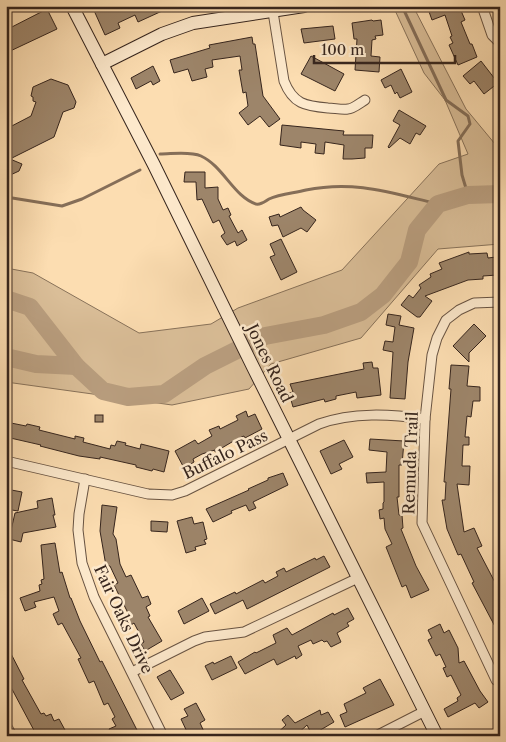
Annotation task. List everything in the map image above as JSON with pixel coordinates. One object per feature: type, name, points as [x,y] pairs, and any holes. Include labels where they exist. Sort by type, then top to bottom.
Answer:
[{"type":"street","name":"Jones Road","points":[[72,6],[154,165],[437,736]]},
{"type":"street","points":[[102,64],[162,34],[193,23],[304,6]]},
{"type":"street","points":[[482,6],[492,35],[500,44]]},
{"type":"street","points":[[273,12],[284,82],[287,91],[294,99],[302,104],[313,107],[348,110],[365,100]]},
{"type":"street","name":"Remuda Trail","points":[[500,302],[474,303],[459,310],[446,320],[437,338],[432,354],[425,419],[422,524],[496,680],[500,683]]},
{"type":"street","name":"Buffalo Pass","points":[[6,461],[148,494],[172,495],[198,486],[319,424],[334,419],[356,416],[402,416],[425,419]]},
{"type":"street","name":"Fair Oaks Drive","points":[[85,479],[78,530],[82,563],[94,597],[164,736]]},
{"type":"street","points":[[132,672],[205,637],[244,632],[358,578]]},
{"type":"street","points":[[376,736],[425,711]]},
{"type":"street","points":[[6,724],[12,736]]},
{"type":"shaded area","points":[[393,6],[413,6],[466,109],[500,150],[500,244],[438,249],[361,338],[271,364],[249,389],[172,405],[6,382],[6,268],[33,273],[139,333],[211,324],[238,308],[342,270],[439,164],[468,154],[445,100],[424,73]]},
{"type":"building","points":[[92,6],[107,6],[108,9],[115,6],[173,6],[138,22],[135,15],[118,23],[120,28],[105,35]]},
{"type":"building","points":[[427,6],[459,6],[465,20],[461,22],[477,57],[458,65],[449,45],[453,43],[445,15],[432,20]]},
{"type":"building","points":[[47,9],[57,29],[6,53],[6,30]]},
{"type":"building","points":[[381,20],[383,35],[375,36],[376,39],[372,40],[371,56],[380,57],[379,72],[355,70],[357,39],[354,39],[352,23]]},
{"type":"building","points":[[333,26],[335,39],[304,43],[301,29]]},
{"type":"building","points":[[252,37],[253,44],[255,44],[263,96],[280,119],[269,127],[260,116],[248,125],[239,113],[248,106],[246,92],[243,93],[239,70],[242,70],[240,56],[212,60],[213,67],[205,69],[207,77],[192,81],[188,69],[174,73],[170,60],[210,48],[209,45]]},
{"type":"building","points":[[311,56],[344,74],[335,91],[301,74]]},
{"type":"building","points":[[481,61],[498,83],[484,94],[474,81],[470,84],[463,76]]},
{"type":"building","points":[[153,66],[160,81],[153,85],[151,81],[136,89],[131,78]]},
{"type":"building","points":[[401,69],[412,92],[400,98],[397,92],[395,94],[391,85],[385,88],[381,80]]},
{"type":"building","points":[[51,79],[68,85],[76,102],[74,108],[63,112],[54,137],[10,159],[22,164],[19,171],[6,177],[6,129],[31,116],[36,102],[33,101],[31,96],[33,87]]},
{"type":"building","points":[[399,110],[426,126],[420,135],[416,133],[410,144],[400,138],[389,148],[400,125],[393,121]]},
{"type":"building","points":[[282,125],[344,131],[343,135],[373,135],[372,148],[365,148],[365,158],[343,159],[344,145],[325,142],[324,154],[315,153],[316,144],[301,142],[301,148],[280,145]]},
{"type":"building","points":[[185,172],[205,172],[205,188],[218,187],[218,199],[223,210],[228,208],[231,215],[229,216],[238,233],[242,230],[247,240],[237,246],[235,241],[227,245],[221,236],[225,233],[219,220],[213,223],[202,199],[197,200],[196,182],[184,182]]},
{"type":"building","points":[[301,207],[316,220],[307,232],[301,228],[283,237],[278,225],[272,226],[269,217],[279,214],[280,217]]},
{"type":"building","points":[[281,239],[297,272],[281,280],[270,257],[275,255],[270,244]]},
{"type":"building","points":[[469,252],[469,254],[487,253],[488,258],[496,257],[497,275],[483,276],[483,279],[468,280],[425,296],[432,301],[420,317],[417,317],[401,305],[409,295],[413,298],[421,288],[419,285],[431,277],[430,274],[442,269],[439,263]]},
{"type":"building","points":[[388,314],[401,316],[399,325],[414,328],[408,362],[405,399],[390,398],[393,352],[383,350],[385,341],[393,342],[395,327],[386,325]]},
{"type":"building","points":[[474,324],[486,336],[469,353],[469,362],[453,346]]},
{"type":"building","points":[[372,362],[373,368],[378,368],[381,395],[357,398],[356,392],[336,396],[336,399],[325,402],[324,399],[293,407],[289,393],[293,392],[290,384],[364,369],[363,363]]},
{"type":"building","points":[[451,365],[469,366],[467,386],[480,387],[480,401],[473,401],[471,417],[467,416],[465,437],[469,437],[469,445],[463,445],[462,466],[470,466],[469,485],[457,484],[464,532],[474,528],[482,546],[477,548],[500,592],[500,636],[472,583],[474,582],[461,554],[458,555],[447,529],[442,500],[445,500],[446,482],[444,482]]},
{"type":"building","points":[[246,411],[248,417],[255,414],[262,429],[245,438],[244,436],[237,439],[215,452],[215,450],[202,454],[193,459],[194,462],[184,468],[175,451],[195,440],[198,444],[212,436],[209,430],[219,426],[220,429],[238,420],[236,416]]},
{"type":"building","points":[[95,415],[103,415],[103,422],[95,422]]},
{"type":"building","points":[[6,422],[40,427],[39,430],[75,439],[75,436],[84,438],[83,442],[110,449],[111,445],[115,446],[117,441],[140,449],[141,444],[169,451],[164,472],[153,469],[152,471],[136,467],[136,465],[100,457],[100,459],[79,456],[6,437]]},
{"type":"building","points":[[370,439],[404,441],[402,465],[399,465],[399,497],[397,497],[399,515],[402,515],[403,528],[401,529],[416,566],[429,590],[411,598],[406,585],[402,587],[386,547],[392,544],[385,529],[384,518],[380,519],[379,510],[383,509],[384,502],[384,482],[367,483],[366,473],[386,472],[387,452],[369,450]]},
{"type":"building","points":[[344,440],[353,457],[339,464],[342,469],[331,474],[320,451]]},
{"type":"building","points":[[283,473],[288,485],[253,502],[256,508],[249,511],[246,505],[231,511],[232,513],[213,522],[206,509],[249,490],[268,480],[268,478]]},
{"type":"building","points":[[6,489],[22,492],[18,511],[6,509]]},
{"type":"building","points":[[52,498],[56,527],[23,533],[21,542],[9,539],[15,513],[38,508],[37,501]]},
{"type":"building","points":[[102,505],[117,507],[113,534],[116,539],[120,564],[126,577],[131,575],[142,598],[148,596],[151,604],[146,607],[150,616],[148,617],[162,641],[145,651],[141,644],[144,642],[134,623],[131,625],[127,616],[129,615],[114,585],[118,583],[110,566],[106,566],[100,531]]},
{"type":"building","points":[[192,517],[194,524],[203,522],[207,539],[204,540],[206,544],[195,547],[196,550],[186,553],[177,521]]},
{"type":"building","points":[[151,521],[168,522],[167,532],[151,531]]},
{"type":"building","points":[[55,543],[60,573],[62,572],[80,621],[140,736],[113,736],[109,729],[116,726],[112,719],[115,717],[108,703],[104,705],[94,681],[89,683],[78,659],[81,658],[62,623],[58,625],[53,614],[59,611],[54,597],[34,602],[36,607],[25,611],[20,598],[40,591],[39,585],[42,584],[41,580],[44,579],[41,545]]},
{"type":"building","points":[[324,556],[330,567],[247,609],[243,600],[215,614],[210,604],[235,592],[236,594],[263,580],[265,583],[278,576],[276,572],[284,568],[286,572],[315,558],[316,560]]},
{"type":"building","points":[[202,598],[209,611],[184,624],[178,611]]},
{"type":"building","points":[[348,608],[354,619],[347,623],[349,626],[337,633],[341,642],[331,647],[327,641],[324,642],[322,640],[313,644],[311,640],[298,646],[302,655],[296,659],[295,656],[277,665],[274,659],[245,674],[238,662],[276,643],[273,635],[287,628],[292,635],[333,613],[334,615]]},
{"type":"building","points":[[440,624],[444,633],[449,630],[458,648],[459,663],[464,661],[488,702],[479,708],[475,703],[448,717],[444,709],[458,701],[457,698],[461,695],[451,675],[447,677],[443,668],[446,667],[440,654],[436,656],[428,640],[432,638],[428,630]]},
{"type":"building","points":[[6,644],[24,679],[22,680],[41,714],[44,713],[46,716],[51,714],[54,721],[59,719],[65,730],[54,736],[37,736],[6,678]]},
{"type":"building","points":[[231,656],[237,668],[212,680],[205,666]]},
{"type":"building","points":[[170,670],[184,693],[171,700],[157,677]]},
{"type":"building","points":[[380,679],[394,705],[345,727],[340,715],[347,712],[344,704],[366,693],[363,688]]},
{"type":"building","points":[[196,703],[205,720],[200,723],[206,736],[189,736],[181,719],[188,716],[184,709]]},
{"type":"building","points":[[320,710],[321,715],[328,712],[334,722],[312,735],[307,725],[295,736],[274,736],[286,725],[282,720],[288,715],[295,723]]},
{"type":"waterway","points":[[402,6],[446,100],[468,116],[470,124],[458,141],[462,175],[468,195]]},
{"type":"waterway","points":[[160,154],[186,153],[201,156],[216,167],[241,195],[256,204],[306,190],[341,186],[373,189],[438,204]]},
{"type":"waterway","points":[[6,197],[62,206],[82,199],[140,170]]},
{"type":"waterway","points":[[6,299],[30,307],[76,366],[103,391],[128,397],[164,394],[205,366],[265,336],[324,325],[361,312],[383,295],[409,262],[417,230],[438,204],[468,195],[500,194]]},
{"type":"waterway","points":[[6,357],[36,364],[76,366]]}]
